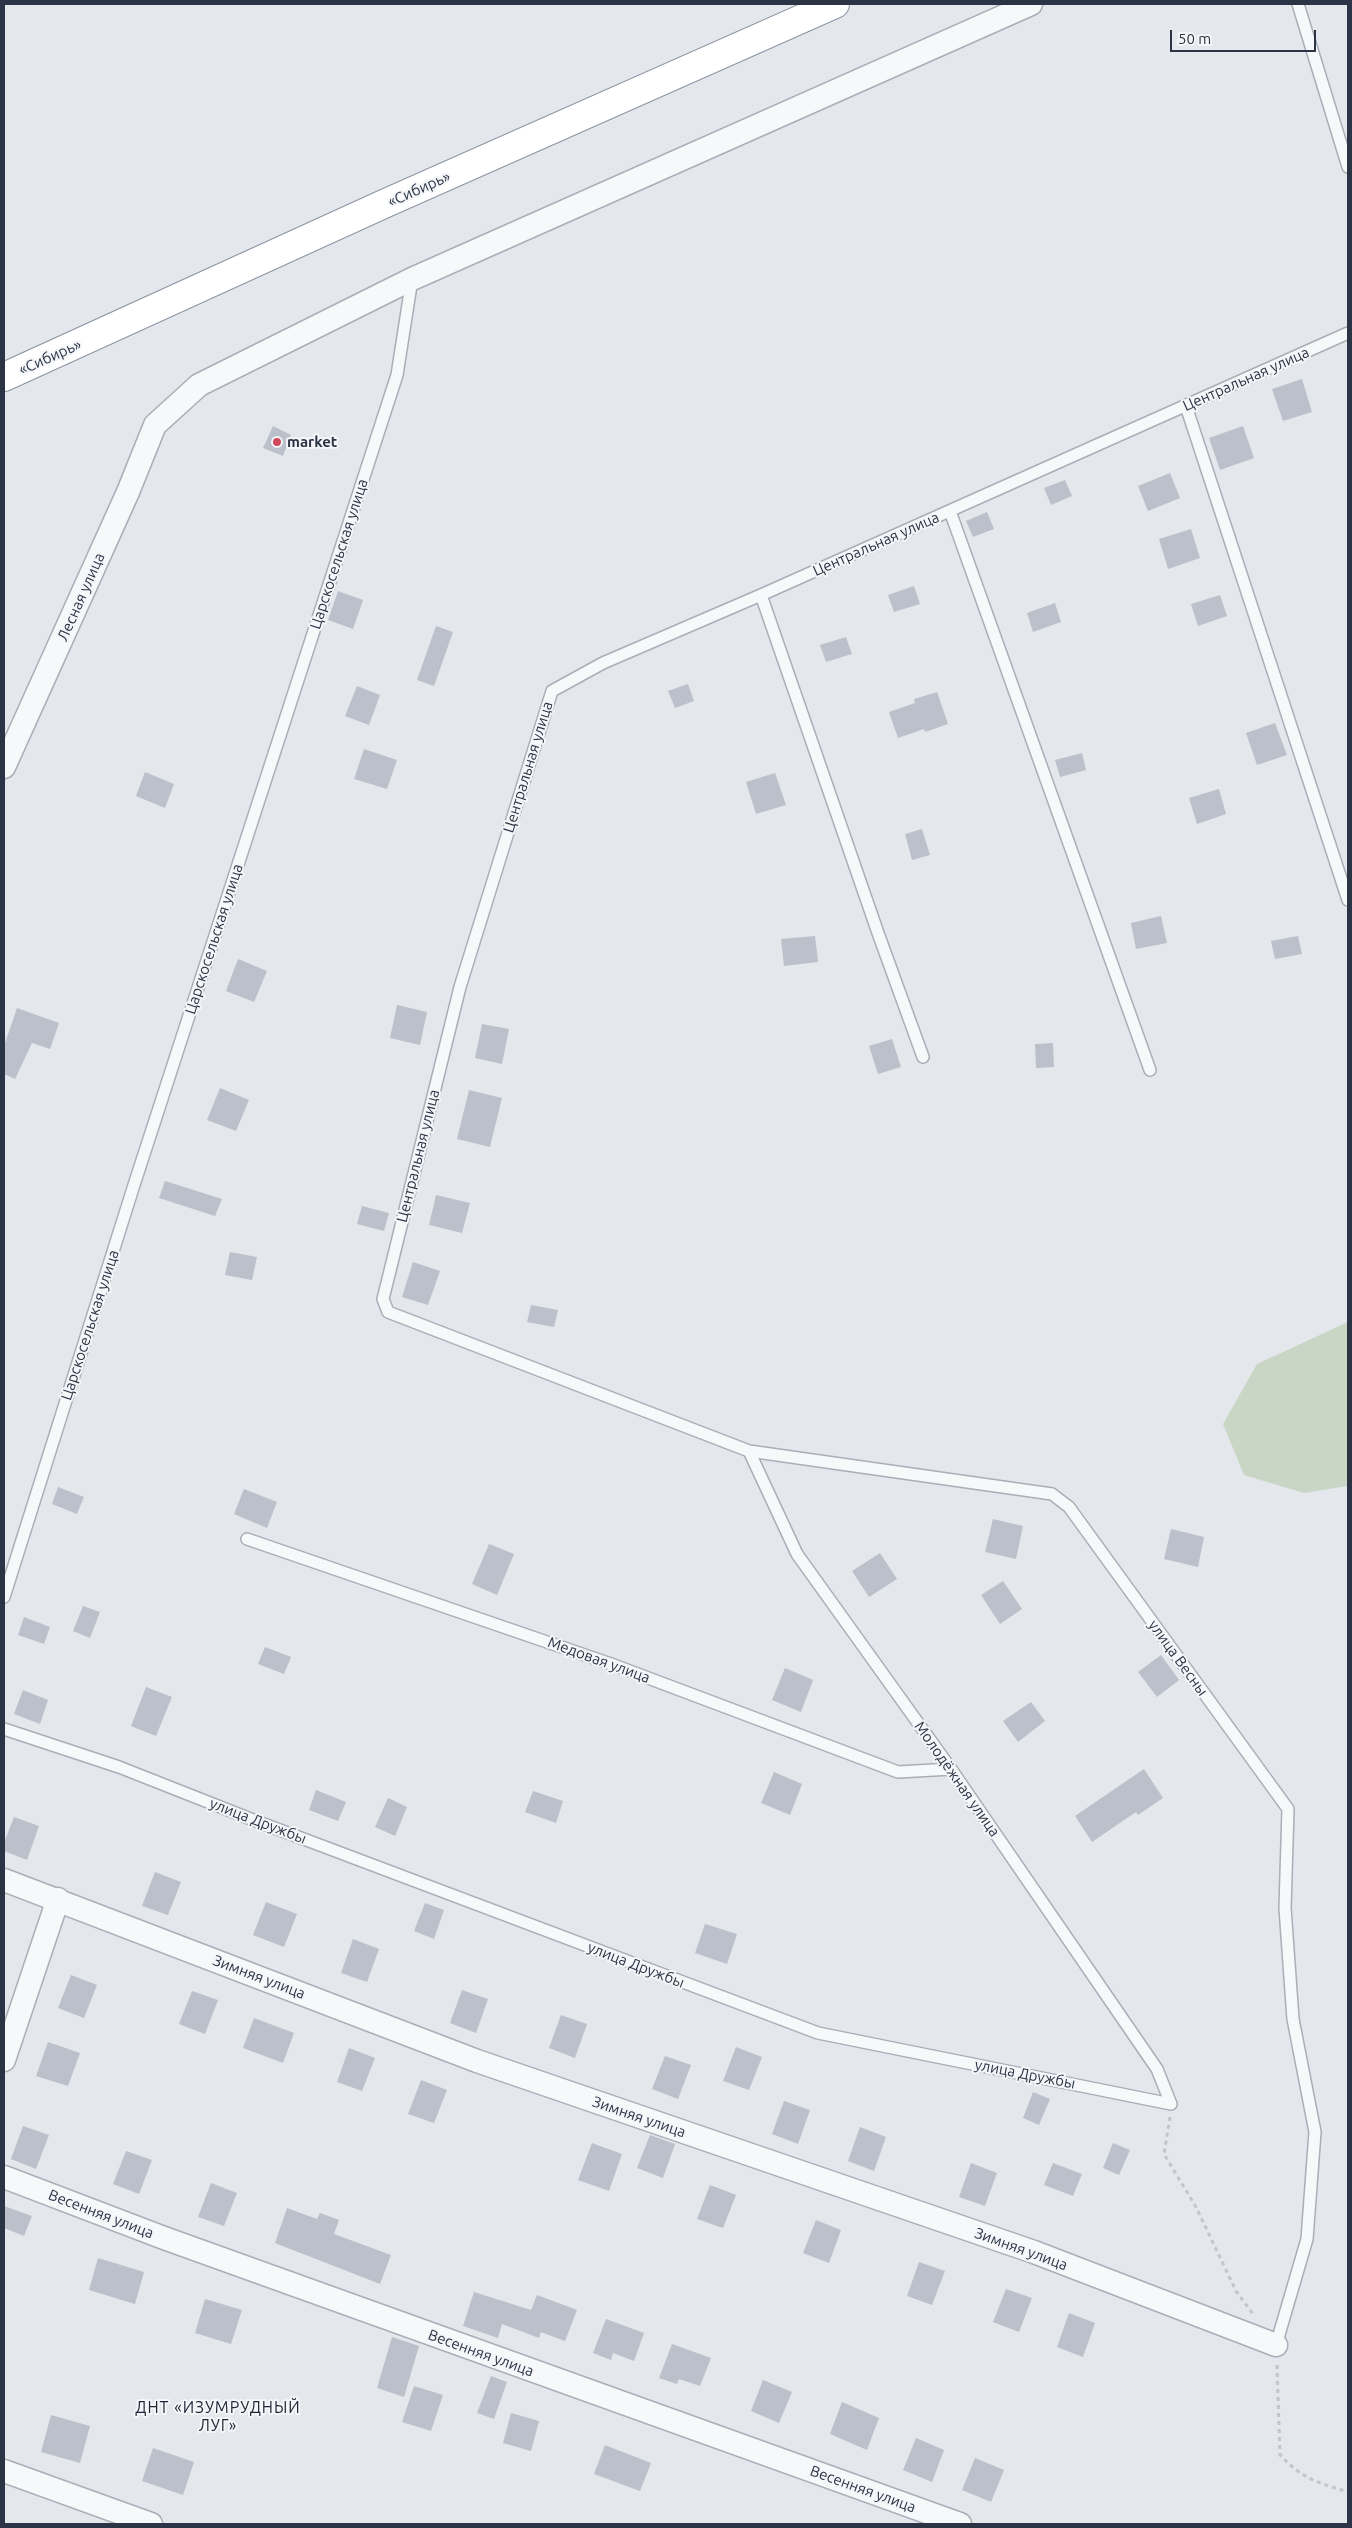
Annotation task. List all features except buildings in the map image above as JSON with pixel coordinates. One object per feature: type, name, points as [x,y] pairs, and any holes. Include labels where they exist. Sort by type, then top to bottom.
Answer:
[{"type":"highway","name":"«Сибирь»","points":[[4,378],[395,199],[835,4]]},
{"type":"street","points":[[412,279],[1030,4]]},
{"type":"street","name":"Лесная улица","points":[[4,767],[124,501],[156,425],[199,385],[412,279]]},
{"type":"street","name":"Зимняя улица","points":[[4,1880],[58,1899],[476,2061],[1034,2252],[1276,2345]]},
{"type":"street","points":[[4,2060],[58,1899]]},
{"type":"street","name":"Весенняя улица","points":[[4,2177],[164,2238],[960,2524]]},
{"type":"street","points":[[4,2471],[151,2524]]},
{"type":"lane","points":[[1298,4],[1348,167]]},
{"type":"lane","name":"Царскосельская улица","points":[[4,1597],[134,1184],[396,376],[412,279]]},
{"type":"lane","name":"Центральная улица","points":[[1068,1507],[1052,1494],[749,1450],[388,1312],[383,1299],[460,987],[552,691],[603,663],[761,595],[1348,333]]},
{"type":"lane","points":[[1186,406],[1348,900]]},
{"type":"lane","points":[[950,511],[1150,1070]]},
{"type":"lane","points":[[761,595],[878,934],[923,1057]]},
{"type":"lane","name":"Молодёжная улица","points":[[749,1450],[798,1554],[950,1769],[1157,2069],[1171,2104]]},
{"type":"lane","name":"улица Весны","points":[[1068,1507],[1288,1809],[1286,1908],[1293,2019],[1315,2132],[1307,2240],[1276,2345]]},
{"type":"lane","name":"Медовая улица","points":[[247,1539],[611,1664],[898,1772],[950,1769]]},
{"type":"lane","name":"улица Дружбы","points":[[4,1729],[119,1767],[256,1821],[818,2033],[1171,2104]]},
{"type":"green space","points":[[1348,1322],[1348,1486],[1304,1493],[1244,1475],[1223,1424],[1257,1364]]},
{"type":"place","name":"market","points":[[277,442]]},
{"type":"district","name":"ДНТ «ИЗУМРУДНЫЙ ЛУГ»","points":[[218,2417]]}]
